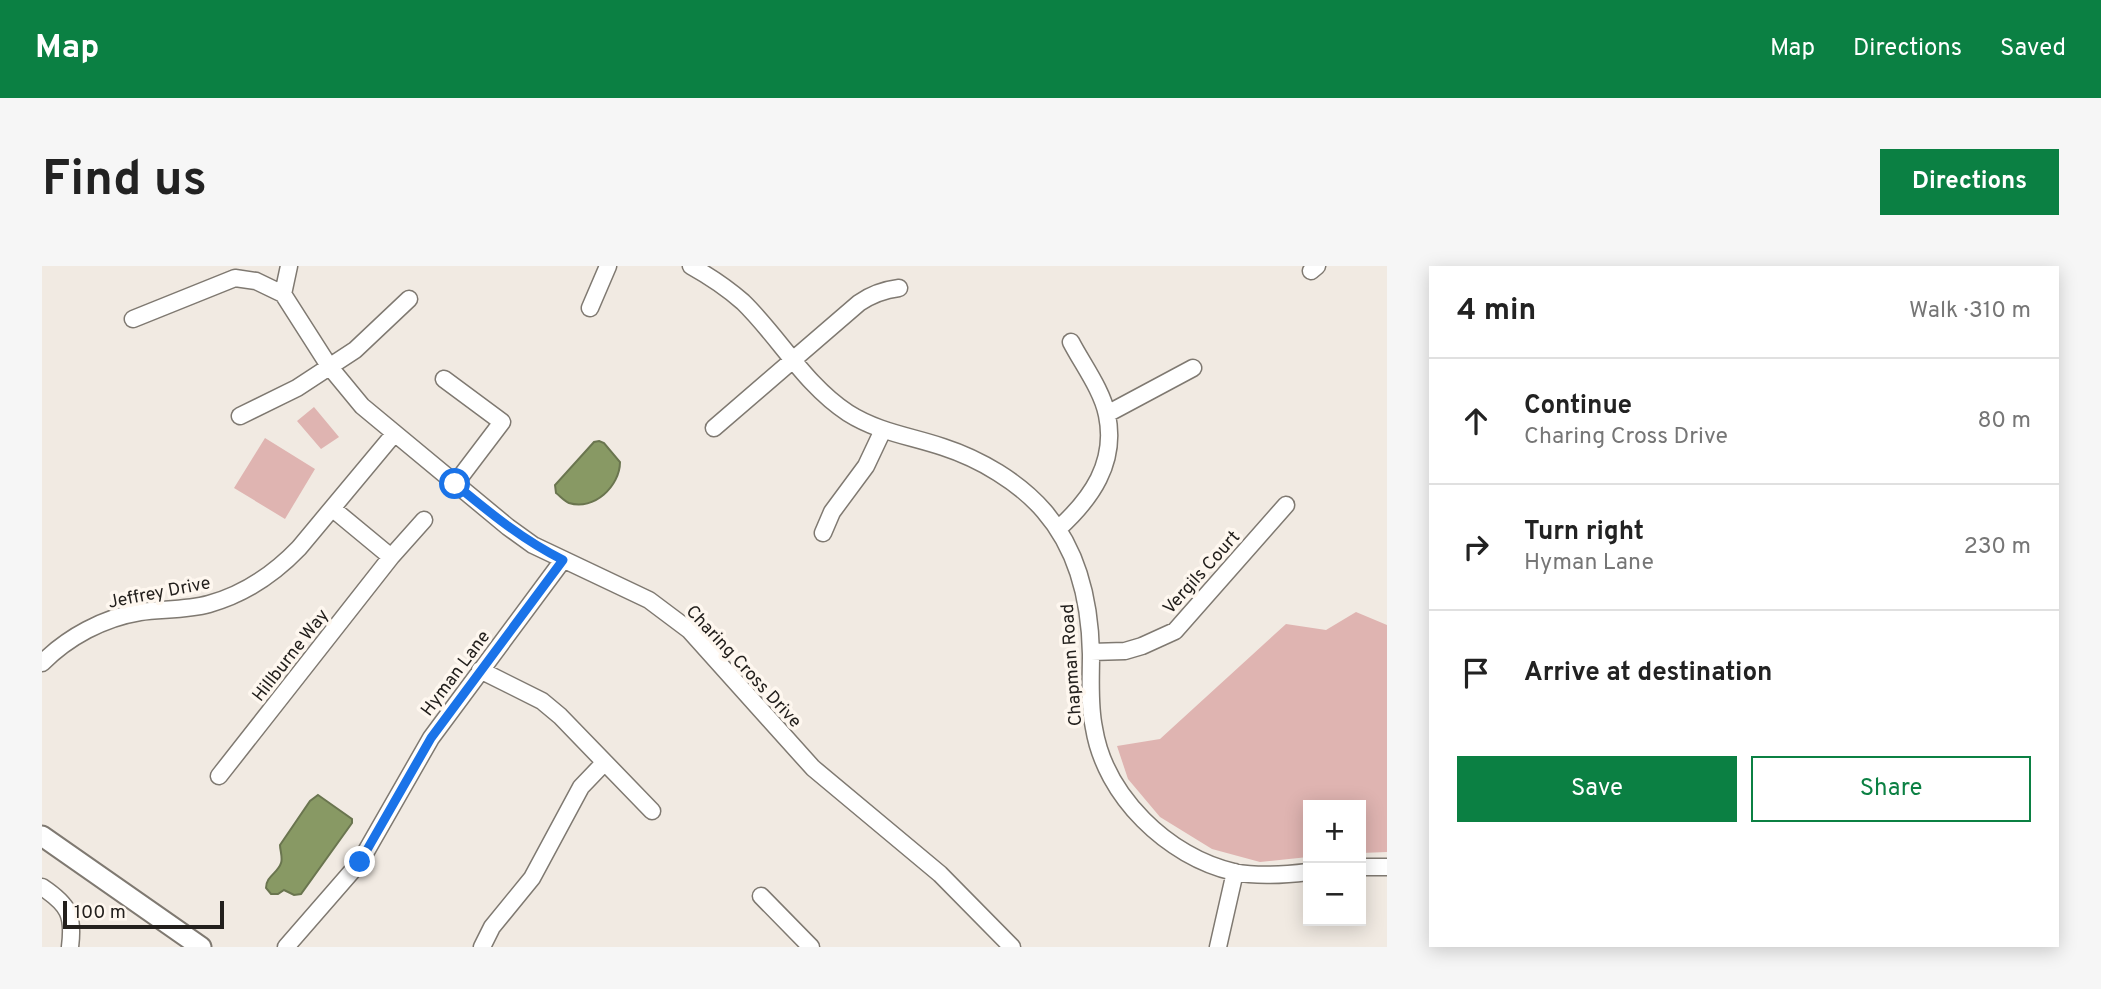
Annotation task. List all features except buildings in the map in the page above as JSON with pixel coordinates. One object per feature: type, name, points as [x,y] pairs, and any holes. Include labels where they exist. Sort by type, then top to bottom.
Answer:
[{"type":"main road","points":[[42,836],[201,947]]},
{"type":"street","points":[[134,319],[235,278],[256,281],[283,294],[289,266]]},
{"type":"street","points":[[590,308],[608,266]]},
{"type":"street","name":"Chapman Road","points":[[691,266],[725,287],[744,303],[818,388],[847,412],[883,430],[943,447],[992,469],[1022,490],[1058,528],[1086,595],[1091,652],[1091,705],[1100,754],[1114,782],[1146,822],[1184,851],[1209,864],[1235,872],[1268,875],[1303,872]]},
{"type":"street","points":[[714,428],[871,295],[886,289],[899,288]]},
{"type":"street","name":"Charing Cross Drive","points":[[283,294],[329,366],[362,406],[533,545],[649,600],[689,631],[813,768],[940,874],[1012,947]]},
{"type":"street","points":[[240,416],[297,388],[355,350],[409,299]]},
{"type":"street","points":[[1058,528],[1090,496],[1101,475],[1108,448],[1107,414],[1071,342]]},
{"type":"street","points":[[1107,414],[1192,368]]},
{"type":"street","points":[[444,379],[502,422],[455,484]]},
{"type":"street","points":[[823,533],[832,512],[866,467],[883,430]]},
{"type":"street","name":"Jeffrey Drive","points":[[42,663],[66,642],[104,622],[140,612],[207,605],[249,588],[283,565],[394,434]]},
{"type":"street","name":"Vergils Court","points":[[1091,652],[1125,651],[1175,631],[1286,505]]},
{"type":"street","points":[[333,509],[391,557]]},
{"type":"street","name":"Hillburne Way","points":[[219,776],[391,557],[424,520]]},
{"type":"street","name":"Hyman Lane","points":[[286,947],[360,862],[374,842],[417,760],[563,560]]},
{"type":"street","points":[[481,670],[542,701],[560,716],[652,811]]},
{"type":"street","points":[[482,947],[492,927],[532,878],[581,787],[604,762]]},
{"type":"street","points":[[1366,867],[1387,867]]},
{"type":"street","points":[[1218,947],[1235,872]]},
{"type":"street","points":[[42,887],[64,903],[69,912],[72,933],[70,947]]},
{"type":"street","points":[[761,896],[811,947]]},
{"type":"shaded area","points":[[314,407],[339,437],[321,449],[297,421]]},
{"type":"shaded area","points":[[265,438],[315,469],[285,519],[234,488]]},
{"type":"shaded area","points":[[594,442],[604,443],[620,462],[616,480],[596,500],[578,505],[567,502],[556,493],[555,485]]},
{"type":"shaded area","points":[[1356,612],[1387,625],[1387,852],[1366,853],[1366,800],[1303,800],[1303,858],[1260,862],[1212,849],[1160,817],[1128,779],[1117,746],[1160,739],[1286,624],[1326,630]]},
{"type":"shaded area","points":[[318,795],[352,819],[352,823],[301,894],[294,895],[284,890],[271,894],[266,888],[270,877],[281,863],[280,845],[310,801]]},
{"type":"route","points":[[360,862],[374,842],[431,738],[563,560],[533,545],[455,484]]}]
